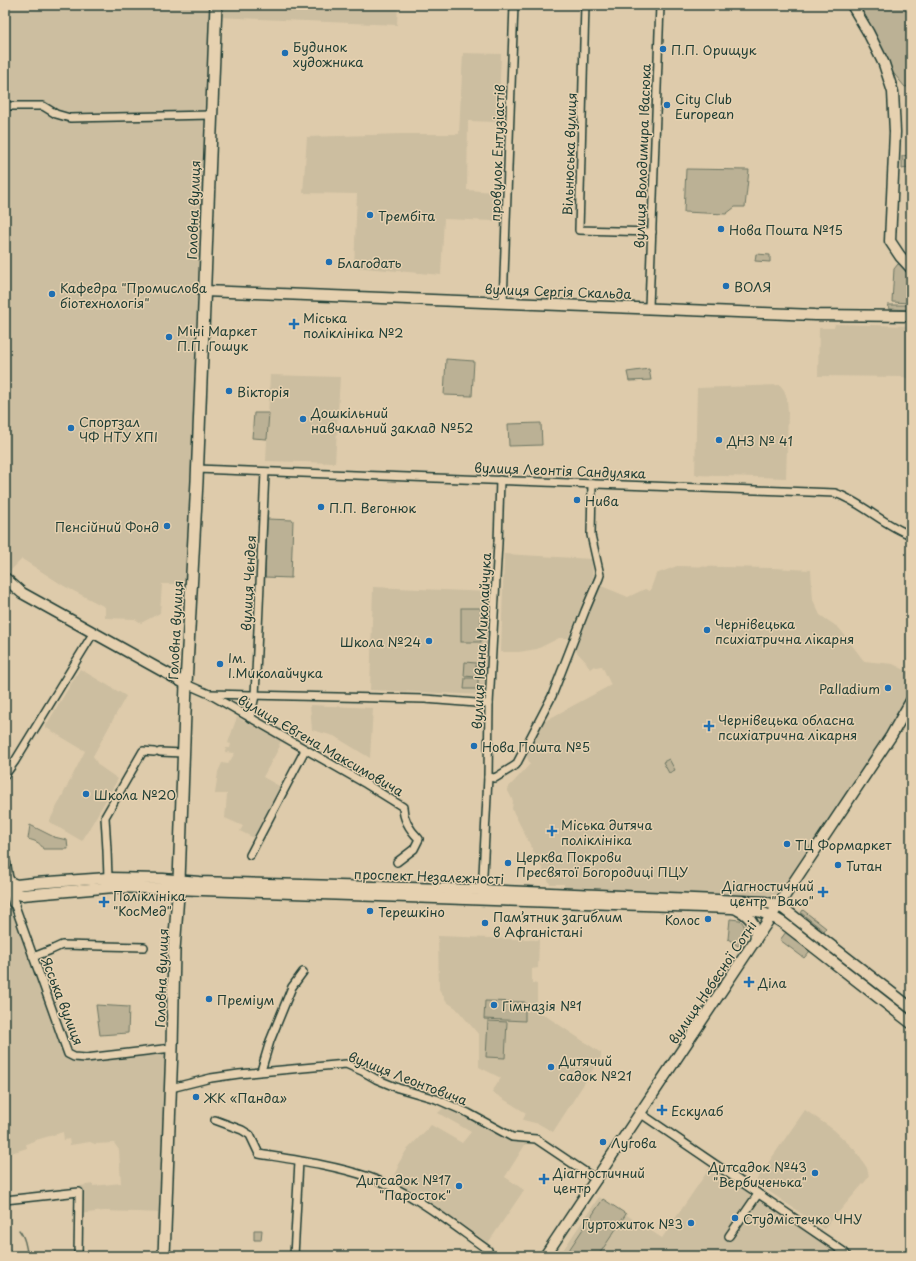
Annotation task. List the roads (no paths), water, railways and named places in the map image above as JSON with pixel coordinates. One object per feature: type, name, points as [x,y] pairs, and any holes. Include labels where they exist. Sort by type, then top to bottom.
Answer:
[{"type":"main road","name":"Головна вулиця","points":[[164,1256],[171,1088],[174,950],[179,885],[183,753],[197,469],[216,5]]},
{"type":"main road","points":[[852,5],[884,64],[893,92],[895,132],[890,241],[900,256],[911,268]]},
{"type":"main road","name":"вулиця Сергія Скальда","points":[[204,291],[815,314],[911,316]]},
{"type":"main road","points":[[5,578],[22,593],[186,684]]},
{"type":"main road","name":"вулиця Небесної Сотні","points":[[546,1256],[891,736],[911,701]]},
{"type":"main road","points":[[5,863],[14,903]]},
{"type":"main road","name":"проспект Незалежності","points":[[8,881],[16,885],[108,878],[179,885]]},
{"type":"main road","name":"проспект Незалежності","points":[[11,892],[22,895],[114,887],[179,885],[482,895],[765,902],[778,906],[911,1008]]},
{"type":"main road","points":[[14,903],[18,897],[22,895]]},
{"type":"main road","name":"проспект Незалежності","points":[[482,895],[732,908],[763,912],[772,916],[826,956],[911,1023]]},
{"type":"main road","points":[[732,908],[751,918],[756,932],[754,942]]},
{"type":"street","name":"провулок Ентузіастів","points":[[503,302],[514,5]]},
{"type":"street","name":"Вільнюська вулиця","points":[[585,5],[578,230],[652,232]]},
{"type":"street","name":"вулиця Володимира Івасюка","points":[[649,307],[660,5]]},
{"type":"street","points":[[5,106],[43,106],[56,114],[70,118],[211,115]]},
{"type":"street","name":"вулиця Леонтія Сандуляка","points":[[197,469],[834,493],[851,499],[893,526],[911,535]]},
{"type":"street","name":"вулиця Чендея","points":[[250,718],[255,696],[266,472]]},
{"type":"street","name":"вулиця Івана Миколайчука","points":[[482,895],[488,777],[489,704],[500,480]]},
{"type":"street","points":[[488,777],[494,778],[516,765],[552,696],[599,578],[600,575],[591,535],[592,484]]},
{"type":"street","points":[[5,775],[94,632]]},
{"type":"street","name":"вулиця Євгена Максимовича","points":[[186,684],[209,694],[366,784],[403,807],[403,812],[409,829],[419,839],[414,849],[397,862]]},
{"type":"street","points":[[209,694],[425,699],[489,704]]},
{"type":"street","points":[[250,855],[305,750]]},
{"type":"street","points":[[108,878],[105,816],[143,751],[183,753]]},
{"type":"street","name":"Ясська вулиця","points":[[14,903],[68,1054],[74,1057],[86,1058],[172,1048]]},
{"type":"street","points":[[33,957],[62,945],[144,948]]},
{"type":"street","points":[[260,1071],[270,1041],[292,987],[302,972]]},
{"type":"street","name":"вулиця Леонтовича","points":[[171,1088],[210,1078],[260,1071],[346,1064],[398,1088],[436,1099],[468,1113],[512,1137],[536,1139],[597,1180]]},
{"type":"street","points":[[640,1114],[844,1252],[846,1254],[844,1256]]},
{"type":"street","points":[[215,1120],[242,1130],[250,1135],[259,1154],[338,1167],[370,1177],[406,1194],[488,1250],[485,1256]]},
{"type":"street","points":[[294,1256],[299,1161]]},
{"type":"street","points":[[5,1200],[80,1192],[78,1256]]},
{"type":"street","points":[[729,1236],[758,1194]]},
{"type":"waterway","points":[[19,1230],[25,1242],[27,1256]]},
{"type":"railway","points":[[5,211],[7,217]]},
{"type":"place","name":"П.П. Орищук","points":[[663,49]]},
{"type":"place","name":"Будинок художника","points":[[285,53]]},
{"type":"place","name":"City Club European","points":[[667,105]]},
{"type":"place","name":"Трембіта","points":[[370,215]]},
{"type":"place","name":"Нова Пошта №15","points":[[721,229]]},
{"type":"place","name":"Благодать","points":[[329,262]]},
{"type":"place","name":"ВОЛЯ","points":[[726,286]]},
{"type":"place","name":"Кафедра \"Промислова біотехнологія\"","points":[[52,294]]},
{"type":"place","name":"Міська поліклініка №2","points":[[294,324]]},
{"type":"place","name":"Міні Маркет П.П. Гошук","points":[[169,337]]},
{"type":"place","name":"Вікторія","points":[[229,391]]},
{"type":"place","name":"Дошкільний навчальний заклад №52","points":[[303,419]]},
{"type":"place","name":"Спортзал ЧФ НТУ ХПІ","points":[[71,428]]},
{"type":"place","name":"ДНЗ № 41","points":[[719,440]]},
{"type":"place","name":"Нива","points":[[577,500]]},
{"type":"place","name":"П.П. Вегонюк","points":[[321,507]]},
{"type":"place","name":"Пенсійний Фонд","points":[[167,526]]},
{"type":"place","name":"Чернівецька психіатрична лікарня","points":[[707,630]]},
{"type":"place","name":"Школа №24","points":[[429,641]]},
{"type":"place","name":"Ім. І.Миколайчука","points":[[220,664]]},
{"type":"place","name":"Palladium","points":[[888,688]]},
{"type":"place","name":"Чернівецька обласна психіатрична лікарня","points":[[709,726]]},
{"type":"place","name":"Нова Пошта №5","points":[[474,746]]},
{"type":"place","name":"Школа №20","points":[[86,794]]},
{"type":"place","name":"Міська дитяча поліклініка","points":[[552,831]]},
{"type":"place","name":"ТЦ Формаркет","points":[[787,844]]},
{"type":"place","name":"Церква Покрови Пресвятої Богородиці ПЦУ","points":[[508,863]]},
{"type":"place","name":"Титан","points":[[838,865]]},
{"type":"place","name":"Діагностичний центр \"Вако\"","points":[[823,892]]},
{"type":"place","name":"Поліклініка \"КосМед\"","points":[[104,902]]},
{"type":"place","name":"Терешкіно","points":[[370,911]]},
{"type":"place","name":"Колос","points":[[708,919]]},
{"type":"place","name":"Пам’ятник загиблим в Афганістані","points":[[485,923]]},
{"type":"place","name":"Діла","points":[[749,982]]},
{"type":"place","name":"Преміум","points":[[209,999]]},
{"type":"place","name":"Гімназія №1","points":[[494,1005]]},
{"type":"place","name":"Дитячий садок №21","points":[[551,1067]]},
{"type":"place","name":"ЖК «Панда»","points":[[196,1097]]},
{"type":"place","name":"Ескулаб","points":[[662,1110]]},
{"type":"place","name":"Лугова","points":[[603,1142]]},
{"type":"place","name":"Дитсадок №43 \"Вербиченька\"","points":[[815,1173]]},
{"type":"place","name":"Діагностичний центр","points":[[544,1179]]},
{"type":"place","name":"Дитсадок №17 \"Паросток\"","points":[[459,1186]]},
{"type":"place","name":"Студмістечко ЧНУ","points":[[735,1218]]},
{"type":"place","name":"Гуртожиток №3","points":[[691,1223]]}]
